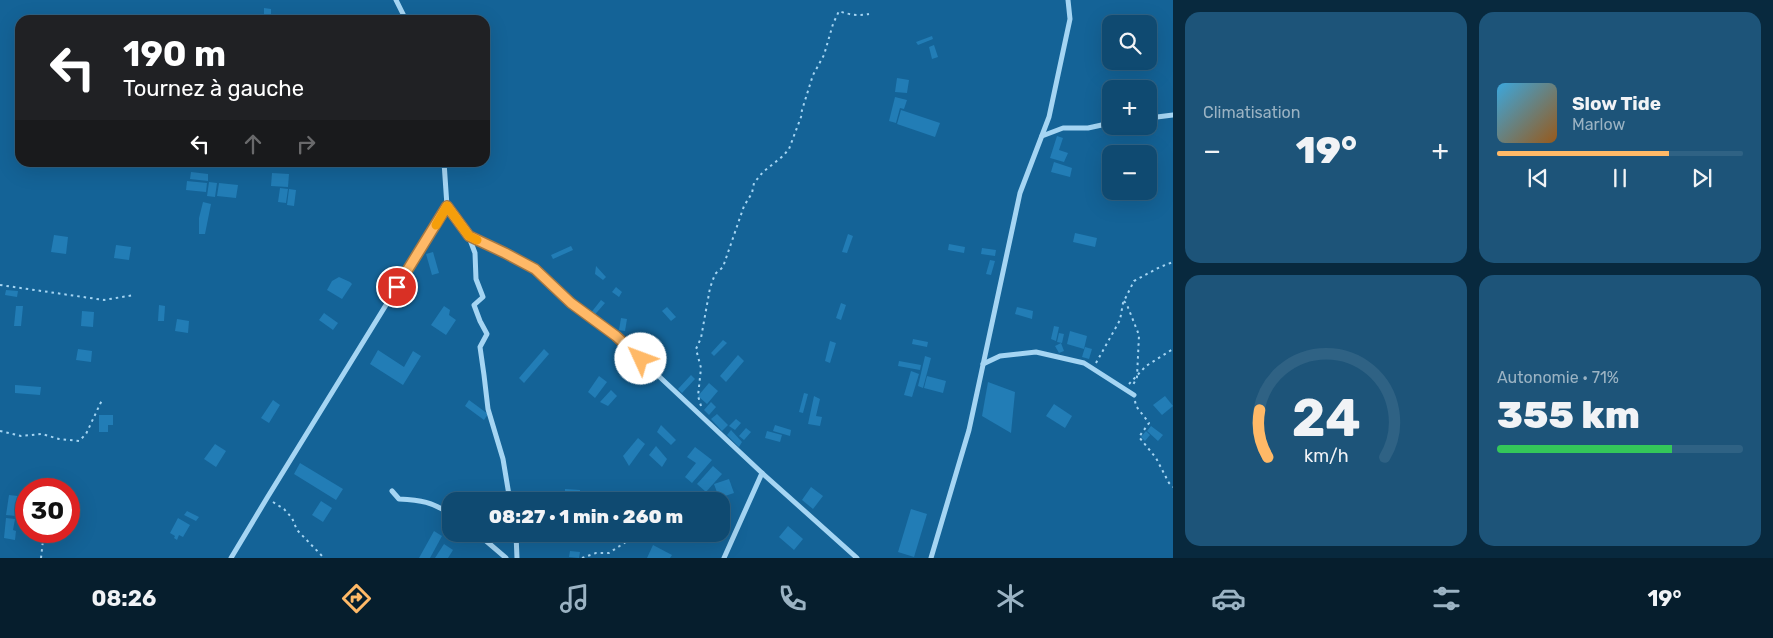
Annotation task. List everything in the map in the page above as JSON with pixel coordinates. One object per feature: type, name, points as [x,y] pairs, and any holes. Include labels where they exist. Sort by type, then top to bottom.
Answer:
[{"type":"street","points":[[396,0],[404,15]]},
{"type":"street","points":[[932,558],[969,430],[1020,192],[1050,117],[1070,19],[1068,0]]},
{"type":"street","points":[[1157,117],[1173,115]]},
{"type":"street","points":[[1042,136],[1064,128],[1088,128],[1102,125]]},
{"type":"street","points":[[444,167],[447,206],[469,236],[475,253],[476,279],[483,297],[474,305],[487,334],[480,348],[488,409],[503,458],[509,492]]},
{"type":"street","points":[[232,558],[266,498],[447,206]]},
{"type":"street","points":[[469,236],[535,269],[571,303],[616,336],[762,473],[857,558]]},
{"type":"street","points":[[983,364],[1000,356],[1036,352],[1084,363],[1134,395]]},
{"type":"street","points":[[724,558],[762,473]]},
{"type":"street","points":[[392,491],[399,499],[420,500],[442,508]]},
{"type":"street","points":[[487,542],[506,558]]},
{"type":"street","points":[[516,542],[516,558]]},
{"type":"path","points":[[707,422],[698,396],[702,368],[696,349],[701,338],[710,288],[715,274],[723,267],[744,206],[752,193],[754,183],[789,148],[814,75],[824,55],[839,11],[851,16],[869,14]]},
{"type":"path","points":[[1089,367],[1098,362],[1120,320],[1124,301],[1134,281],[1173,262]]},
{"type":"path","points":[[0,285],[104,300],[134,295]]},
{"type":"path","points":[[1124,301],[1138,335],[1137,377],[1132,386],[1136,406],[1149,423],[1139,437],[1156,458],[1169,484],[1173,487]]},
{"type":"path","points":[[1120,386],[1129,384],[1146,366],[1173,349]]},
{"type":"path","points":[[0,432],[21,436],[42,434],[79,441],[86,434],[102,400]]},
{"type":"path","points":[[266,498],[284,509],[292,518],[296,530],[324,558]]},
{"type":"path","points":[[582,558],[609,553],[626,542]]},
{"type":"path","points":[[41,558],[43,543]]},
{"type":"building","points":[[264,8],[271,9],[271,14],[264,14]]},
{"type":"building","points":[[932,36],[933,39],[918,45],[916,42]]},
{"type":"building","points":[[934,45],[938,57],[932,59],[929,47]]},
{"type":"building","points":[[897,78],[909,80],[907,93],[895,92]]},
{"type":"building","points":[[895,97],[907,100],[904,109],[900,108],[896,123],[889,121]]},
{"type":"building","points":[[901,110],[940,123],[935,137],[897,124]]},
{"type":"building","points":[[1057,136],[1063,138],[1059,150],[1068,153],[1064,162],[1050,158]]},
{"type":"building","points":[[1054,162],[1072,168],[1070,177],[1051,172]]},
{"type":"building","points":[[191,172],[208,174],[208,181],[190,179]]},
{"type":"building","points":[[272,173],[289,174],[288,187],[271,186]]},
{"type":"building","points":[[187,181],[207,183],[206,192],[186,190]]},
{"type":"building","points":[[209,182],[217,183],[215,197],[207,196]]},
{"type":"building","points":[[219,183],[238,185],[236,198],[217,196]]},
{"type":"building","points":[[280,188],[288,189],[286,203],[278,202]]},
{"type":"building","points":[[289,189],[296,190],[294,206],[287,205]]},
{"type":"building","points":[[203,202],[211,204],[205,234],[199,234],[199,218]]},
{"type":"building","points":[[1075,233],[1097,238],[1095,247],[1073,242]]},
{"type":"building","points":[[848,234],[853,236],[847,253],[842,252]]},
{"type":"building","points":[[54,235],[68,237],[66,254],[51,252]]},
{"type":"building","points":[[949,244],[965,247],[964,253],[948,250]]},
{"type":"building","points":[[116,245],[131,247],[129,260],[114,258]]},
{"type":"building","points":[[571,246],[573,250],[553,259],[551,255]]},
{"type":"building","points":[[982,248],[996,250],[995,256],[981,254]]},
{"type":"building","points":[[433,252],[439,273],[432,275],[426,254]]},
{"type":"building","points":[[990,260],[995,261],[991,275],[986,274]]},
{"type":"building","points":[[596,266],[606,277],[603,280],[595,274]]},
{"type":"building","points":[[339,277],[352,284],[342,299],[327,290],[332,281]]},
{"type":"building","points":[[616,287],[622,292],[619,297],[612,292]]},
{"type":"building","points":[[6,290],[18,291],[17,297],[5,295]]},
{"type":"building","points":[[601,300],[605,303],[592,318],[590,314]]},
{"type":"building","points":[[841,303],[846,305],[841,320],[836,318]]},
{"type":"building","points":[[159,305],[165,306],[164,321],[158,321]]},
{"type":"building","points":[[16,306],[23,306],[21,326],[14,326]]},
{"type":"building","points":[[444,306],[450,310],[449,315],[456,320],[446,335],[431,325]]},
{"type":"building","points":[[667,307],[676,317],[671,321],[662,311]]},
{"type":"building","points":[[1017,307],[1033,311],[1032,319],[1015,314]]},
{"type":"building","points":[[82,311],[94,312],[93,327],[81,326]]},
{"type":"building","points":[[324,313],[338,323],[333,330],[319,320]]},
{"type":"building","points":[[621,318],[627,319],[625,331],[619,330]]},
{"type":"building","points":[[177,319],[189,321],[188,333],[175,331]]},
{"type":"building","points":[[1054,326],[1059,327],[1056,341],[1051,339]]},
{"type":"building","points":[[1070,331],[1087,336],[1084,349],[1067,344]]},
{"type":"building","points":[[1059,333],[1064,334],[1062,343],[1057,342]]},
{"type":"building","points":[[631,334],[656,338],[655,345],[630,342]]},
{"type":"building","points":[[913,339],[928,342],[927,347],[912,344]]},
{"type":"building","points":[[723,340],[727,343],[714,356],[711,353]]},
{"type":"building","points":[[830,341],[836,343],[830,363],[825,361]]},
{"type":"building","points":[[1061,343],[1064,351],[1059,353],[1055,346]]},
{"type":"building","points":[[1085,347],[1092,349],[1089,359],[1082,357]]},
{"type":"building","points":[[78,349],[92,351],[91,362],[76,360]]},
{"type":"building","points":[[544,349],[549,354],[524,383],[519,378]]},
{"type":"building","points":[[378,350],[404,367],[413,351],[421,356],[403,385],[370,364]]},
{"type":"building","points":[[738,355],[744,361],[726,382],[720,376]]},
{"type":"building","points":[[925,356],[931,358],[923,388],[918,386]]},
{"type":"building","points":[[899,361],[921,365],[920,370],[898,366]]},
{"type":"building","points":[[911,371],[919,374],[912,397],[904,395]]},
{"type":"building","points":[[691,375],[695,379],[682,393],[678,389]]},
{"type":"building","points":[[599,376],[607,382],[595,398],[588,392]]},
{"type":"building","points":[[927,376],[946,381],[943,393],[924,388]]},
{"type":"building","points":[[988,382],[1015,392],[1011,433],[982,416]]},
{"type":"building","points":[[709,383],[718,391],[707,404],[698,396]]},
{"type":"building","points":[[15,385],[41,387],[40,395],[15,393]]},
{"type":"building","points":[[611,390],[617,396],[608,406],[600,402]]},
{"type":"building","points":[[804,393],[808,394],[803,413],[799,412]]},
{"type":"building","points":[[814,396],[820,399],[816,416],[822,417],[820,426],[808,424]]},
{"type":"building","points":[[1165,396],[1173,406],[1162,415],[1153,405]]},
{"type":"building","points":[[273,400],[280,405],[269,423],[261,418]]},
{"type":"building","points":[[469,400],[488,414],[484,420],[465,406]]},
{"type":"building","points":[[711,402],[716,407],[709,415],[704,410]]},
{"type":"building","points":[[1054,404],[1072,416],[1065,428],[1046,416]]},
{"type":"building","points":[[717,414],[728,425],[722,431],[711,419]]},
{"type":"building","points":[[99,415],[113,415],[113,425],[108,425],[108,432],[99,432]]},
{"type":"building","points":[[736,419],[741,423],[735,430],[729,426]]},
{"type":"building","points":[[661,425],[676,440],[671,445],[657,432]]},
{"type":"building","points":[[775,425],[791,430],[790,436],[773,431]]},
{"type":"building","points":[[1151,426],[1163,435],[1158,441],[1147,431]]},
{"type":"building","points":[[746,428],[751,432],[744,440],[739,436]]},
{"type":"building","points":[[731,430],[742,442],[739,447],[727,435]]},
{"type":"building","points":[[767,431],[782,435],[780,442],[765,438]]},
{"type":"building","points":[[1146,431],[1150,435],[1145,441],[1141,437]]},
{"type":"building","points":[[638,438],[645,444],[629,466],[623,456]]},
{"type":"building","points":[[215,444],[226,451],[216,467],[204,459]]},
{"type":"building","points":[[656,446],[667,459],[662,467],[649,455]]},
{"type":"building","points":[[695,447],[712,460],[692,483],[685,477],[696,463],[687,457]]},
{"type":"building","points":[[300,463],[343,489],[336,500],[294,474]]},
{"type":"building","points":[[713,466],[722,474],[706,492],[697,484]]},
{"type":"building","points":[[729,479],[734,493],[730,494],[730,492],[717,492],[714,484]]},
{"type":"building","points":[[811,487],[823,496],[813,509],[802,500]]},
{"type":"building","points":[[565,489],[580,490],[580,492],[565,492]]},
{"type":"building","points":[[9,495],[15,496],[15,516],[6,515]]},
{"type":"building","points":[[321,501],[332,508],[323,522],[312,515]]},
{"type":"building","points":[[911,509],[927,514],[914,557],[898,552]]},
{"type":"building","points":[[187,511],[199,517],[196,521],[184,515]]},
{"type":"building","points":[[6,518],[15,519],[13,530],[15,531],[15,540],[4,538]]},
{"type":"building","points":[[178,518],[190,525],[183,537],[179,535],[177,540],[170,533]]},
{"type":"building","points":[[788,526],[803,539],[794,550],[779,537]]},
{"type":"building","points":[[434,531],[442,536],[430,558],[419,558]]},
{"type":"building","points":[[444,544],[453,550],[448,558],[435,558]]},
{"type":"building","points":[[653,545],[672,555],[670,558],[647,558]]},
{"type":"building","points":[[570,551],[580,552],[579,558],[569,557]]},
{"type":"slow traffic","points":[[436,225],[447,206],[469,236],[477,240]]},
{"type":"route","points":[[397,287],[447,206],[469,236],[535,269],[571,303],[616,336],[641,359]]}]
